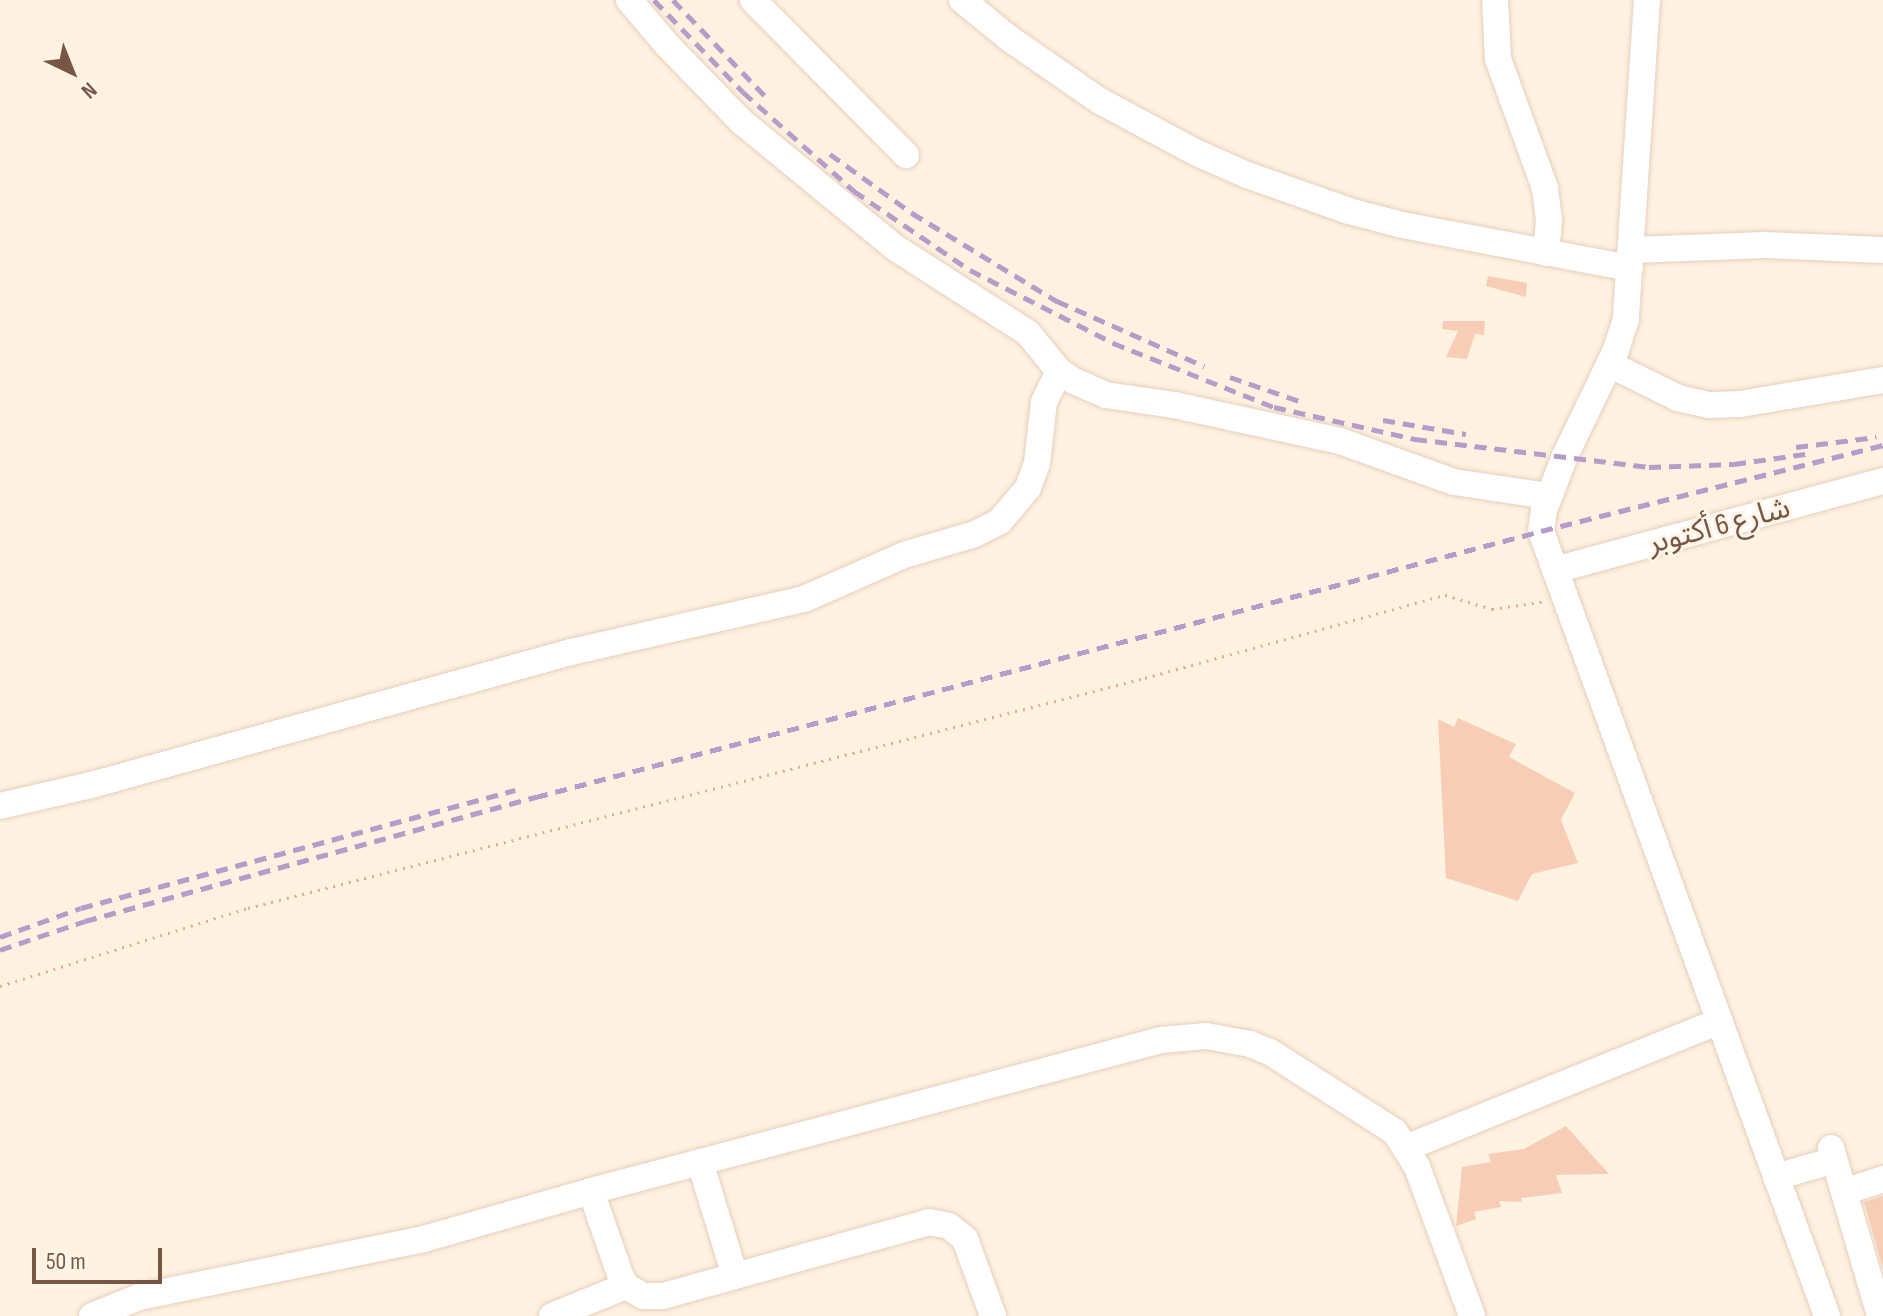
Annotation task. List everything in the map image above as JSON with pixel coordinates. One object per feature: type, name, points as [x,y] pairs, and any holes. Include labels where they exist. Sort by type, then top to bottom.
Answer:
[{"type":"street","points":[[629,0],[668,46],[742,122],[894,247],[953,288],[1021,327],[1059,371],[1089,389],[1106,395],[1312,433],[1454,482],[1549,496]]},
{"type":"street","points":[[753,0],[906,155]]},
{"type":"street","points":[[962,0],[1032,55],[1100,101],[1197,153],[1247,175],[1389,222],[1546,253],[1631,259],[1765,245],[1883,250]]},
{"type":"street","points":[[1495,0],[1498,59],[1545,188],[1549,220],[1546,253]]},
{"type":"street","points":[[1647,0],[1626,319],[1549,496],[1541,531],[1827,1316]]},
{"type":"street","points":[[1609,364],[1678,398],[1709,405],[1740,404],[1883,380]]},
{"type":"street","points":[[0,806],[95,784],[571,652],[804,599],[904,555],[975,534],[1000,521],[1028,488],[1037,463],[1044,402],[1059,371]]},
{"type":"street","name":"شارع 6 أكتوبر","points":[[1555,570],[1883,481]]},
{"type":"street","points":[[1408,1147],[1720,1021]]},
{"type":"street","points":[[92,1316],[139,1297],[424,1239],[591,1191],[1161,1040],[1206,1036],[1250,1044],[1270,1052],[1379,1119],[1408,1147],[1472,1316]]},
{"type":"street","points":[[1776,1177],[1832,1154],[1879,1300]]},
{"type":"street","points":[[700,1162],[735,1276]]},
{"type":"street","points":[[1844,1192],[1883,1179]]},
{"type":"street","points":[[591,1191],[626,1286],[667,1306],[735,1276],[919,1224],[940,1223],[958,1231],[971,1247],[993,1316]]},
{"type":"street","points":[[552,1316],[626,1286]]},
{"type":"path","points":[[0,986],[248,908],[1145,678],[1445,595],[1492,609],[1565,599]]},
{"type":"building","points":[[1488,276],[1527,283],[1526,297],[1486,286]]},
{"type":"building","points":[[1443,321],[1485,321],[1484,335],[1475,334],[1467,359],[1446,357],[1458,331],[1442,329]]},
{"type":"building","points":[[1458,718],[1516,744],[1509,757],[1575,793],[1561,820],[1578,863],[1532,874],[1518,901],[1446,878],[1438,719],[1454,727]]},
{"type":"building","points":[[1566,1126],[1609,1174],[1556,1175],[1562,1193],[1521,1198],[1522,1202],[1499,1201],[1501,1207],[1474,1212],[1476,1219],[1456,1226],[1462,1167],[1491,1162],[1488,1154],[1524,1149]]},
{"type":"building","points":[[1883,1196],[1883,1269],[1864,1202]]},
{"type":"railway","points":[[654,0],[743,92],[854,191],[970,270],[1113,343],[1274,407],[1415,439],[1649,467],[1734,464],[1812,453]]},
{"type":"railway","points":[[673,0],[770,101]]},
{"type":"railway","points":[[830,154],[912,213],[1057,301],[1204,366]]},
{"type":"railway","points":[[1230,377],[1302,402]]},
{"type":"railway","points":[[1383,420],[1466,434]]},
{"type":"railway","points":[[1796,447],[1876,437]]},
{"type":"railway","points":[[0,950],[85,921],[536,797],[1541,531],[1883,445]]},
{"type":"railway","points":[[0,937],[81,908],[515,790]]}]
